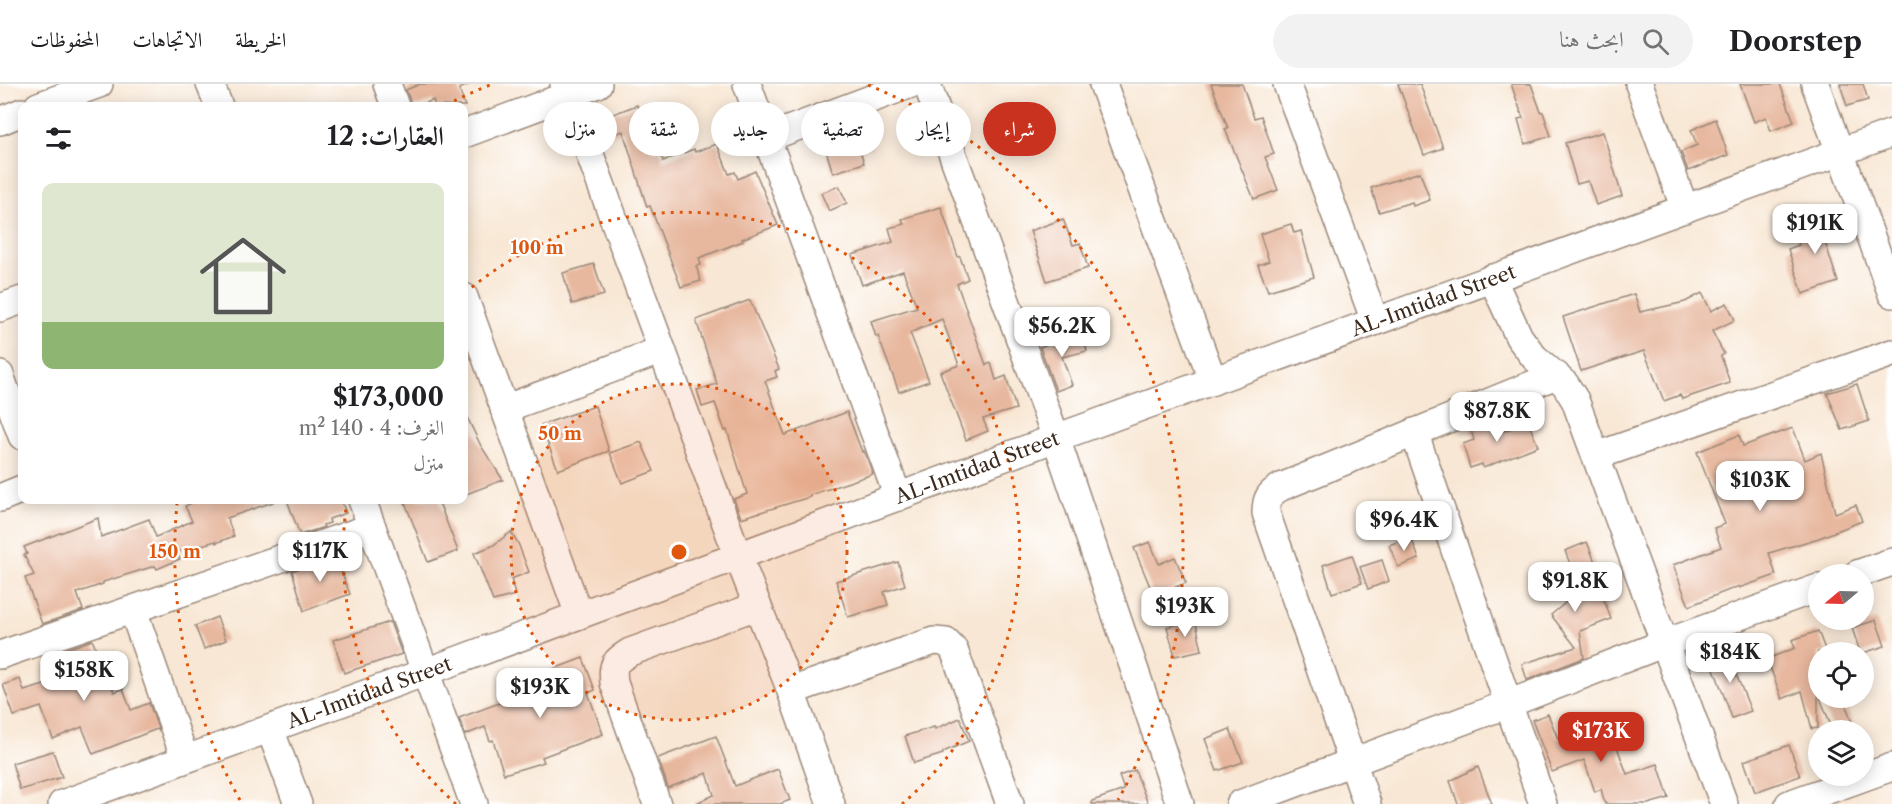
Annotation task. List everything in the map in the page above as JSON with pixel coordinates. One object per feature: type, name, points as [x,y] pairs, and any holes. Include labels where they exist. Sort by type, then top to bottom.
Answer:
[{"type":"street","points":[[46,97],[99,84]]},
{"type":"street","points":[[210,84],[217,102]]},
{"type":"street","points":[[387,84],[394,102]]},
{"type":"street","points":[[468,132],[566,89],[598,84]]},
{"type":"street","points":[[747,84],[754,102]]},
{"type":"street","points":[[789,130],[911,84]]},
{"type":"street","points":[[927,84],[1056,438],[1180,804]]},
{"type":"street","points":[[1104,84],[1213,381]]},
{"type":"street","points":[[1287,84],[1375,321]]},
{"type":"street","points":[[1639,84],[1685,209]]},
{"type":"street","points":[[1815,84],[1892,294]]},
{"type":"street","points":[[566,89],[831,804]]},
{"type":"street","points":[[0,121],[18,114]]},
{"type":"street","name":"AL-Imtidad Street","points":[[62,804],[108,796],[185,759],[1892,133]]},
{"type":"street","points":[[774,156],[898,497]]},
{"type":"street","points":[[1492,278],[1519,337],[1534,357],[1556,375],[1575,400],[1724,804]]},
{"type":"street","points":[[0,308],[18,301]]},
{"type":"street","points":[[468,308],[579,615]]},
{"type":"street","points":[[504,409],[662,350]]},
{"type":"street","points":[[1596,456],[1892,353]]},
{"type":"street","points":[[0,375],[18,425]]},
{"type":"street","points":[[1366,804],[1266,513],[1266,501],[1271,492],[1281,487],[1556,375]]},
{"type":"street","points":[[1414,432],[1543,804]]},
{"type":"street","points":[[0,498],[18,491]]},
{"type":"street","points":[[364,504],[474,804]]},
{"type":"street","points":[[0,656],[372,526]]},
{"type":"street","points":[[1874,568],[1892,562]]},
{"type":"street","points":[[1240,804],[1665,643],[1808,592]]},
{"type":"street","points":[[657,804],[614,683],[613,668],[617,660],[630,652],[757,606]]},
{"type":"street","points":[[133,610],[185,759]]},
{"type":"street","points":[[791,691],[934,641],[946,642],[954,650],[1010,804]]},
{"type":"street","points":[[270,729],[298,804]]},
{"type":"street","points":[[1789,804],[1892,766]]},
{"type":"building","points":[[420,84],[470,84],[459,89],[464,102],[434,102],[433,100],[410,102],[406,90]]},
{"type":"building","points":[[1211,84],[1242,84],[1254,118],[1261,116],[1274,154],[1265,157],[1278,190],[1254,199],[1225,129],[1228,128]]},
{"type":"building","points":[[1398,84],[1420,84],[1443,148],[1424,155]]},
{"type":"building","points":[[1511,84],[1531,84],[1551,136],[1525,144],[1518,119],[1523,118]]},
{"type":"building","points":[[1740,84],[1780,84],[1794,122],[1771,131],[1766,117],[1754,122]]},
{"type":"building","points":[[1840,84],[1863,84],[1868,100],[1847,106]]},
{"type":"building","points":[[629,108],[629,150],[623,131],[617,133],[617,113]]},
{"type":"building","points":[[1716,119],[1728,155],[1688,171],[1681,152],[1697,145],[1691,130]]},
{"type":"building","points":[[1603,132],[1622,196],[1596,205],[1588,181],[1577,184],[1565,143]]},
{"type":"building","points":[[711,146],[711,156],[722,156],[729,174],[735,172],[738,179],[755,171],[778,225],[699,258],[701,265],[696,266],[701,281],[681,287],[650,206],[647,207],[631,156],[662,156],[663,161],[676,156],[699,156],[699,151]]},
{"type":"building","points":[[828,156],[862,156],[864,163],[833,173]]},
{"type":"building","points":[[1420,172],[1430,200],[1413,206],[1412,202],[1379,212],[1371,188]]},
{"type":"building","points":[[839,186],[847,203],[829,211],[821,193]]},
{"type":"building","points":[[941,207],[968,279],[957,284],[986,365],[991,363],[996,380],[1006,376],[1016,409],[983,419],[988,431],[966,440],[940,372],[959,365],[942,319],[910,333],[929,381],[899,392],[871,321],[917,307],[903,271],[862,285],[852,255],[893,242],[889,228],[904,224],[902,219]]},
{"type":"building","points":[[1836,215],[1842,233],[1824,239],[1838,282],[1803,294],[1788,249],[1799,245],[1794,229]]},
{"type":"building","points":[[1063,219],[1073,245],[1080,243],[1088,268],[1047,281],[1030,231]]},
{"type":"building","points":[[1291,224],[1294,233],[1301,231],[1314,277],[1268,291],[1258,265],[1269,261],[1260,234]]},
{"type":"building","points":[[594,264],[604,295],[572,304],[563,273]]},
{"type":"building","points":[[1702,293],[1711,311],[1727,303],[1735,320],[1712,331],[1724,354],[1721,356],[1730,383],[1682,399],[1680,395],[1664,401],[1644,351],[1581,371],[1563,317],[1634,294],[1640,312],[1685,302]]},
{"type":"building","points":[[750,300],[779,369],[775,371],[777,377],[765,381],[785,435],[847,412],[873,474],[810,495],[810,497],[741,518],[734,499],[747,494],[727,430],[725,431],[715,403],[702,407],[697,390],[717,384],[696,320]]},
{"type":"building","points":[[1082,331],[1087,351],[1062,357],[1072,385],[1056,391],[1040,347]]},
{"type":"building","points":[[1857,384],[1869,421],[1842,430],[1827,393]]},
{"type":"building","points":[[595,406],[609,451],[558,470],[541,425]]},
{"type":"building","points":[[1496,417],[1501,432],[1528,422],[1538,446],[1483,468],[1482,464],[1470,468],[1463,444],[1474,440],[1470,427]]},
{"type":"building","points":[[468,419],[481,446],[503,480],[468,493]]},
{"type":"building","points":[[1793,428],[1805,460],[1821,453],[1835,513],[1856,505],[1862,521],[1819,538],[1769,553],[1776,575],[1739,588],[1739,586],[1689,606],[1673,565],[1721,547],[1714,528],[1725,524],[1697,452],[1739,435],[1743,446]]},
{"type":"building","points":[[641,442],[654,471],[622,483],[610,453]]},
{"type":"building","points":[[189,504],[267,504],[227,518],[234,536],[216,543],[216,541],[176,552],[180,559],[157,569],[155,566],[103,582],[103,584],[77,593],[83,610],[42,624],[25,578],[34,575],[24,555],[27,554],[24,547],[98,518],[101,537],[149,519],[156,537],[192,521],[185,506]]},
{"type":"building","points":[[288,504],[343,504],[346,513],[329,519],[330,523],[323,525],[324,527],[300,535]]},
{"type":"building","points":[[406,504],[440,504],[458,551],[428,562]]},
{"type":"building","points":[[511,532],[518,543],[529,572],[511,579],[515,595],[493,601],[474,553],[492,546]]},
{"type":"building","points":[[1411,537],[1419,559],[1398,567],[1389,545]]},
{"type":"building","points":[[1150,542],[1159,564],[1175,557],[1186,583],[1154,596],[1134,548]]},
{"type":"building","points":[[1587,542],[1599,572],[1594,573],[1611,619],[1580,631],[1584,658],[1527,680],[1522,664],[1576,647],[1551,615],[1572,597],[1582,594],[1565,551]]},
{"type":"building","points":[[1352,555],[1362,583],[1332,593],[1323,565]]},
{"type":"building","points":[[335,556],[350,594],[304,611],[292,571]]},
{"type":"building","points":[[1382,560],[1389,581],[1368,589],[1360,567]]},
{"type":"building","points":[[898,562],[905,585],[884,592],[888,605],[848,617],[836,581]]},
{"type":"building","points":[[217,617],[226,640],[204,649],[195,626]]},
{"type":"building","points":[[1195,619],[1202,650],[1175,656],[1167,627]]},
{"type":"building","points":[[1876,620],[1885,646],[1874,650],[1874,642],[1857,642],[1853,630],[1874,630],[1874,621]]},
{"type":"building","points":[[390,622],[402,654],[344,673],[333,640]]},
{"type":"building","points":[[1818,631],[1822,642],[1808,642],[1808,708],[1818,708],[1818,720],[1810,720],[1802,691],[1782,699],[1767,659],[1795,648],[1792,640]]},
{"type":"building","points":[[92,640],[114,692],[123,689],[131,710],[149,703],[159,731],[157,729],[93,754],[82,727],[53,739],[41,707],[14,716],[3,685],[20,679],[24,691],[68,678],[59,652]]},
{"type":"building","points":[[1726,649],[1751,711],[1732,718],[1709,655]]},
{"type":"building","points":[[583,658],[595,690],[588,693],[603,734],[542,757],[544,762],[504,774],[493,740],[490,741],[485,727],[465,735],[459,718],[555,682],[551,670]]},
{"type":"building","points":[[1824,708],[1847,708],[1851,720],[1829,720]]},
{"type":"building","points":[[1548,714],[1558,739],[1607,720],[1627,774],[1658,764],[1669,798],[1648,804],[1605,804],[1601,789],[1595,792],[1584,760],[1552,772],[1532,720]]},
{"type":"building","points":[[960,718],[969,741],[943,754],[914,763],[905,736],[934,727],[935,729]]},
{"type":"building","points":[[1230,729],[1243,762],[1217,771],[1205,739]]},
{"type":"building","points":[[716,736],[735,786],[778,769],[790,800],[780,804],[694,804],[714,795],[707,773],[668,788],[658,758]]},
{"type":"building","points":[[1789,745],[1800,776],[1755,792],[1744,761]]},
{"type":"building","points":[[53,751],[62,777],[20,790],[12,763]]},
{"type":"building","points":[[1478,767],[1492,804],[1458,804],[1450,781]]},
{"type":"building","points":[[1135,770],[1148,804],[1092,804],[1092,801],[1124,790],[1119,776]]}]
